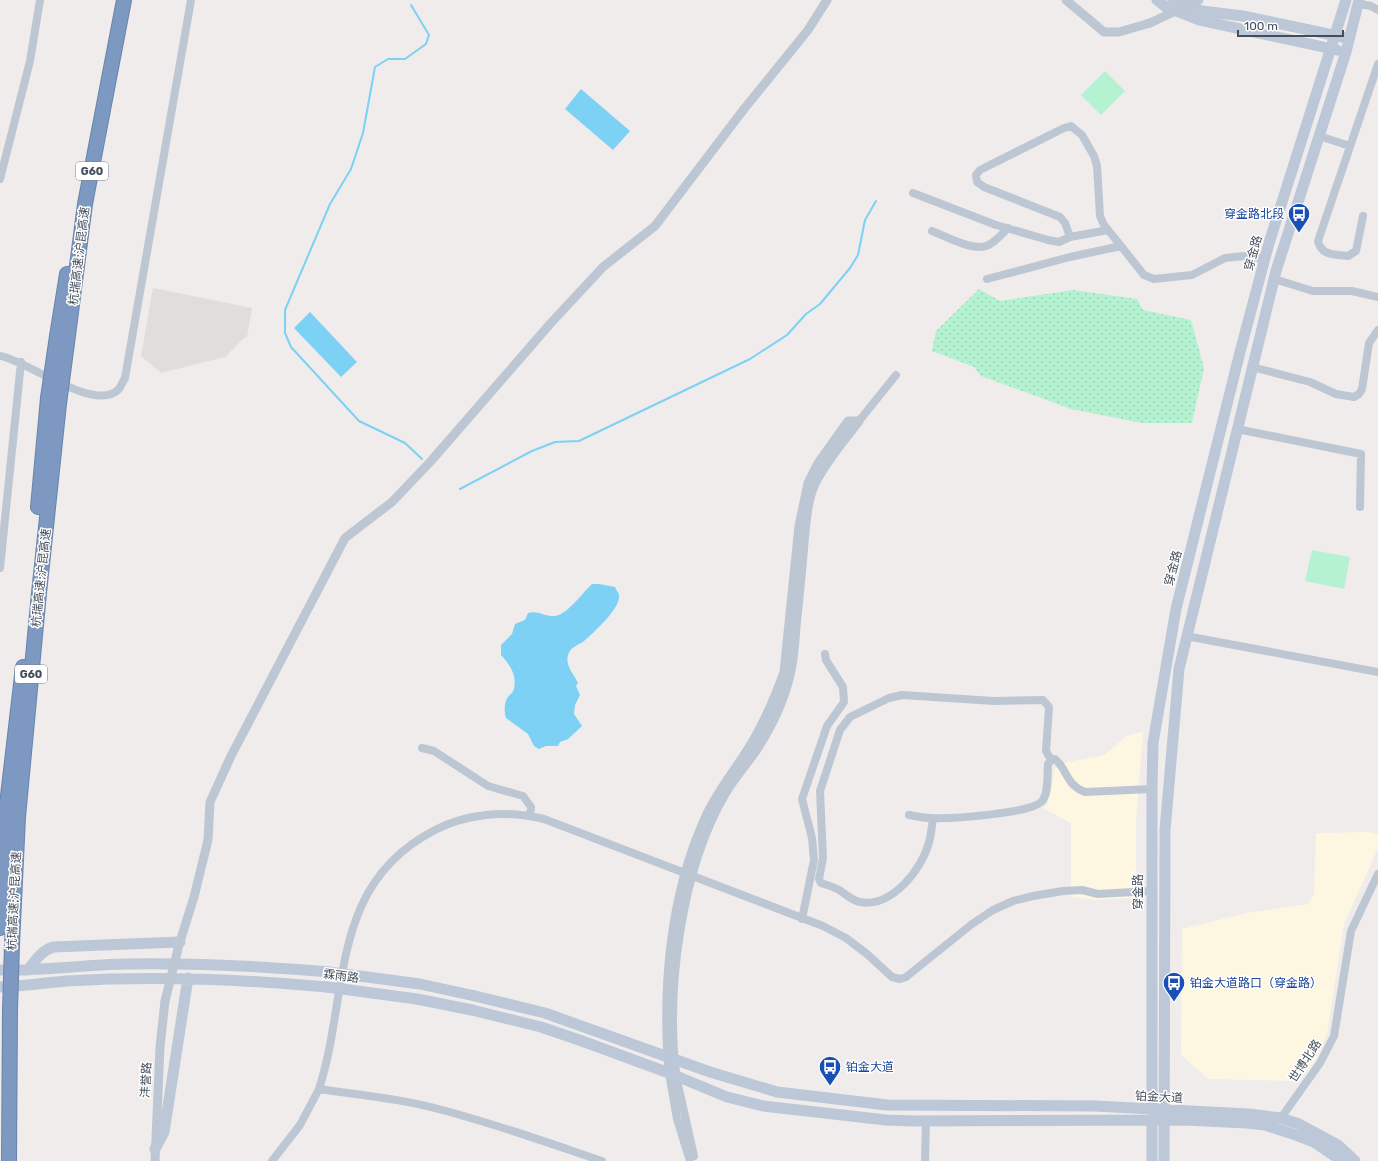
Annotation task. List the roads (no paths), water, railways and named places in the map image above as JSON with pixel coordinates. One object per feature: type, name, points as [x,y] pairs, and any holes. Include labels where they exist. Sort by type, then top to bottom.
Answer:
[{"type":"highway","name":"杭瑞高速;沪昆高速","points":[[0,928],[6,813],[53,401],[116,0]]},
{"type":"highway","name":"杭瑞高速;沪昆高速","points":[[62,340],[124,0]]},
{"type":"highway","name":"杭瑞高速;沪昆高速","points":[[9,1161],[10,1010],[18,817],[39,593],[53,401]]},
{"type":"main road","points":[[1157,0],[1166,7],[1199,20],[1346,52]]},
{"type":"main road","points":[[1173,0],[1202,11],[1250,18],[1349,39]]},
{"type":"main road","name":"穿金路","points":[[1152,1161],[1151,891],[1153,743],[1176,609],[1265,259],[1346,0]]},
{"type":"main road","points":[[1164,1161],[1165,830],[1179,669],[1274,279],[1346,52],[1359,2]]},
{"type":"main road","points":[[28,970],[46,949],[53,947],[179,945]]},
{"type":"main road","name":"霖雨路","points":[[0,970],[28,970],[66,966],[231,964],[328,972],[420,984],[545,1013],[671,1058]]},
{"type":"main road","points":[[155,1149],[164,1132],[188,978]]},
{"type":"main road","name":"霖雨路","points":[[0,986],[67,981],[188,978],[223,979],[327,987],[417,999],[472,1010],[541,1027],[672,1074]]},
{"type":"main road","name":"铂金大道","points":[[671,1058],[732,1079],[777,1092],[849,1101],[913,1106],[1094,1106],[1152,1115]]},
{"type":"main road","name":"铂金大道","points":[[672,1074],[727,1097],[763,1106],[886,1120],[1248,1114],[1281,1118],[1319,1134],[1338,1145],[1355,1161]]},
{"type":"main road","name":"铂金大道","points":[[1164,1115],[1265,1125],[1314,1142],[1342,1161]]},
{"type":"street","points":[[0,179],[30,61],[40,0]]},
{"type":"street","points":[[0,356],[21,362],[70,388],[89,394],[110,394],[119,389],[124,378],[191,0]]},
{"type":"street","name":"沣誉路","points":[[155,1161],[160,1047],[165,1001],[208,840],[210,802],[231,756],[346,538],[392,502],[428,464],[550,324],[603,267],[655,226],[744,109],[808,30],[827,0]]},
{"type":"street","points":[[1066,0],[1104,32],[1119,32],[1150,23],[1199,0]]},
{"type":"street","points":[[1359,2],[1378,10]]},
{"type":"street","points":[[1363,216],[1356,251],[1348,256],[1324,252],[1319,249],[1318,241],[1378,64]]},
{"type":"street","points":[[1070,237],[1065,223],[1060,217],[984,187],[977,182],[976,175],[987,167],[1064,128],[1071,126],[1082,135],[1094,156],[1097,166],[1100,216],[1108,230],[1144,275],[1154,278],[1192,275],[1225,258],[1244,256],[1265,259]]},
{"type":"street","points":[[1319,136],[1350,146]]},
{"type":"street","points":[[913,193],[1008,228],[1059,242],[1070,237],[1108,230]]},
{"type":"street","points":[[932,231],[974,247],[985,247],[995,242],[1008,228]]},
{"type":"street","points":[[987,279],[1070,257],[1121,246]]},
{"type":"street","points":[[1274,279],[1313,291],[1352,291],[1378,297]]},
{"type":"street","points":[[1252,368],[1310,382],[1336,394],[1354,397],[1359,394],[1362,389],[1368,343],[1378,330]]},
{"type":"street","points":[[0,568],[21,362]]},
{"type":"street","points":[[690,1161],[677,1119],[671,1058],[679,940],[689,875],[712,821],[726,793],[757,749],[783,697],[791,674],[806,527],[814,485],[824,466],[896,375]]},
{"type":"street","points":[[1237,429],[1361,454],[1360,507]]},
{"type":"street","points":[[1186,636],[1378,672]]},
{"type":"street","points":[[802,919],[814,860],[812,838],[802,799],[827,726],[844,702],[843,687],[826,660],[825,654]]},
{"type":"street","points":[[933,818],[929,843],[923,857],[902,886],[892,894],[878,902],[859,902],[838,889],[821,883],[819,879],[823,858],[820,791],[840,730],[850,717],[889,698],[902,695],[994,701],[1043,700],[1049,707],[1046,751],[1051,760]]},
{"type":"street","points":[[422,748],[434,751],[488,786],[523,796],[531,808],[530,816]]},
{"type":"street","points":[[909,815],[933,818],[1010,813],[1038,805],[1043,800],[1046,793],[1048,764],[1055,758],[1059,762],[1065,775],[1072,783],[1085,792],[1152,789]]},
{"type":"street","points":[[272,1161],[300,1124],[319,1089],[354,923],[368,891],[380,873],[406,848],[441,827],[482,815],[510,813],[530,816],[562,826],[823,926],[846,938],[867,954],[892,978],[900,979],[906,976],[972,924],[993,910],[1013,901],[1033,896],[1082,890],[1098,894],[1151,891]]},
{"type":"street","name":"世博北路","points":[[1281,1118],[1320,1063],[1334,1036],[1351,931],[1378,874]]},
{"type":"street","points":[[672,1074],[695,1161]]},
{"type":"street","points":[[319,1089],[441,1109],[510,1130],[602,1161]]},
{"type":"street","points":[[925,1161],[926,1120]]},
{"type":"water","points":[[581,89],[630,131],[613,150],[565,109]]},
{"type":"water","points":[[310,312],[357,362],[341,377],[294,328]]},
{"type":"water","points":[[592,584],[615,587],[619,595],[616,607],[606,620],[584,641],[573,648],[568,655],[568,663],[578,683],[576,686],[580,695],[575,705],[574,714],[582,726],[568,739],[560,742],[558,746],[546,746],[539,749],[534,746],[528,734],[506,718],[505,704],[514,690],[515,684],[514,675],[510,666],[501,655],[501,645],[512,634],[515,624],[525,620],[528,613],[535,612],[553,616],[563,613]]},
{"type":"waterway","points":[[411,5],[429,35],[426,44],[405,59],[388,59],[375,67],[363,133],[351,169],[330,204],[285,310],[285,333],[291,347],[359,421],[405,443],[422,459]]},
{"type":"waterway","points":[[460,489],[532,451],[555,442],[579,441],[750,359],[787,335],[806,314],[820,304],[850,268],[858,255],[865,220],[876,201]]},
{"type":"place","name":"穿金路北段","points":[[1299,234]]},
{"type":"place","name":"铂金大道路口（穿金路）","points":[[1174,1002]]},
{"type":"place","name":"铂金大道","points":[[830,1086]]}]
